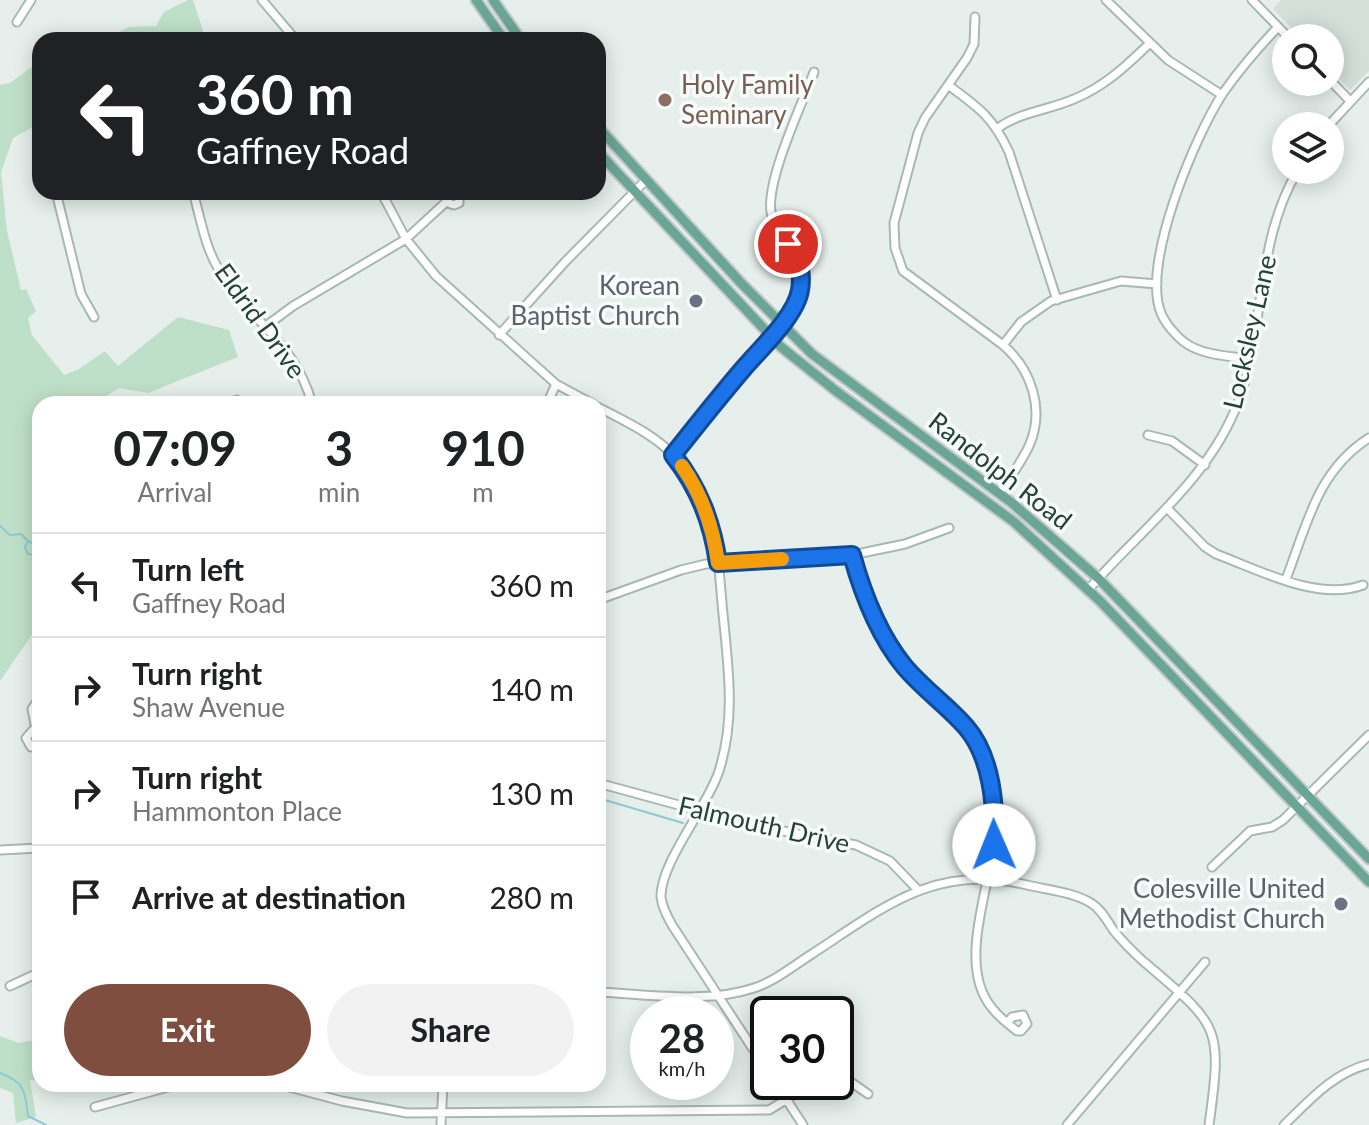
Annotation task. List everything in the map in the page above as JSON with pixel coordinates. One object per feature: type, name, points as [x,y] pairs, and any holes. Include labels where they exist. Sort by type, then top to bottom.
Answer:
[{"type":"main road","points":[[476,0],[498,32]]},
{"type":"main road","points":[[493,0],[515,32]]},
{"type":"main road","name":"Randolph Road","points":[[606,136],[741,283],[812,354],[999,494],[1098,578],[1369,859]]},
{"type":"main road","name":"Randolph Road","points":[[606,160],[772,337],[836,391],[1014,522],[1088,590],[1369,882]]},
{"type":"street","points":[[17,22],[31,0]]},
{"type":"street","points":[[262,0],[289,32]]},
{"type":"street","points":[[1106,0],[1168,60],[1222,95]]},
{"type":"street","points":[[1252,0],[1275,24]]},
{"type":"street","points":[[975,17],[974,44],[925,118],[913,147],[894,223],[895,248],[903,271],[1003,345],[1031,381],[1037,415],[1028,448],[999,494]]},
{"type":"street","points":[[1249,359],[1206,352],[1184,342],[1161,314],[1157,284],[1166,228],[1181,178],[1199,135],[1222,95],[1272,34]]},
{"type":"street","points":[[998,128],[1009,120],[1073,100],[1097,88],[1122,70],[1149,44]]},
{"type":"street","points":[[673,455],[772,337],[800,292],[800,268],[795,254],[775,227],[770,202],[778,169],[814,72]]},
{"type":"street","points":[[1340,112],[1369,82]]},
{"type":"street","points":[[948,85],[981,110],[998,128],[1009,152],[1057,300]]},
{"type":"street","points":[[1344,95],[1350,101]]},
{"type":"street","points":[[499,335],[646,180]]},
{"type":"street","name":"Locksley Lane","points":[[1088,590],[1205,465],[1229,424],[1239,400],[1249,359],[1275,222],[1292,184]]},
{"type":"street","points":[[58,200],[81,294],[94,317]]},
{"type":"street","name":"Eldrid Drive","points":[[195,200],[216,266],[292,359],[305,380],[310,396]]},
{"type":"street","points":[[385,200],[406,239],[436,276],[556,384],[578,396]]},
{"type":"street","points":[[266,326],[293,306],[406,239],[446,202],[454,205],[459,200]]},
{"type":"street","points":[[1003,345],[1027,317],[1057,300],[1121,281],[1157,284]]},
{"type":"street","points":[[551,396],[556,384]]},
{"type":"street","points":[[606,411],[638,428],[673,455],[706,507],[714,537],[731,697],[730,720],[719,771],[669,867],[661,897],[672,925],[750,1044]]},
{"type":"street","points":[[1148,435],[1172,441],[1205,465]]},
{"type":"street","points":[[1286,579],[1322,486],[1333,468],[1369,438]]},
{"type":"street","points":[[1167,508],[1205,547],[1216,554],[1317,590],[1340,590],[1363,585]]},
{"type":"street","points":[[606,597],[681,570],[718,563],[852,555],[905,544],[949,528]]},
{"type":"street","points":[[852,555],[862,590],[885,638],[919,683],[966,727],[985,763],[995,821],[977,946],[977,975],[993,1011],[1008,1022]]},
{"type":"street","points":[[32,731],[29,731],[27,741],[32,747]]},
{"type":"street","points":[[1212,867],[1250,831],[1272,827],[1298,807],[1369,735]]},
{"type":"street","name":"Falmouth Drive","points":[[606,785],[699,812],[856,845],[890,861],[917,889]]},
{"type":"street","points":[[0,850],[32,848]]},
{"type":"street","points":[[606,992],[729,995],[758,986],[917,889],[950,881],[1008,880],[1081,898],[1093,904],[1131,951],[1207,1020],[1216,1048],[1217,1070],[1209,1125]]},
{"type":"street","points":[[1067,1125],[1205,962]]},
{"type":"street","points":[[10,986],[32,976]]},
{"type":"street","points":[[1284,1125],[1340,1075],[1369,1064]]},
{"type":"street","points":[[854,1084],[868,1094]]},
{"type":"street","points":[[95,1107],[150,1092]]},
{"type":"street","points":[[310,1092],[378,1109],[441,1114],[755,1111],[769,1110],[787,1101],[803,1125]]},
{"type":"street","points":[[441,1125],[442,1092]]},
{"type":"shaded area","points":[[1281,0],[1369,0],[1369,71],[1350,90],[1344,84],[1344,24],[1287,24],[1273,9]]},
{"type":"green space","points":[[193,0],[203,32],[119,32],[129,27],[156,26],[164,12]]},
{"type":"green space","points":[[32,67],[32,127],[13,138],[1,172],[7,231],[21,290],[26,289],[36,311],[28,318],[32,335],[64,375],[105,351],[118,366],[178,317],[229,330],[238,357],[148,393],[119,388],[106,396],[32,396],[32,635],[0,681],[0,85],[10,83]]},
{"type":"green space","points":[[0,1036],[19,1043],[32,1041],[30,1080],[36,1117],[16,1123],[13,1093],[0,1088]]},
{"type":"waterway","points":[[0,526],[10,535],[21,534],[28,541],[25,547],[28,554],[32,554]]},
{"type":"waterway","points":[[28,541],[32,543]]},
{"type":"waterway","points":[[606,800],[683,823]]},
{"type":"waterway","points":[[0,1073],[23,1089],[28,1116],[46,1125]]},
{"type":"slow traffic","points":[[682,466],[706,507],[718,563],[782,559]]},
{"type":"place","name":"Holy Family Seminary","points":[[665,100]]},
{"type":"place","name":"Korean Baptist Church","points":[[696,301]]},
{"type":"place","name":"Colesville United Methodist Church","points":[[1341,904]]},
{"type":"route","points":[[788,244],[800,268],[800,292],[794,305],[776,332],[673,455],[706,507],[718,563],[852,555],[862,590],[885,638],[919,683],[966,727],[975,740],[985,763],[992,799],[994,845]]}]
